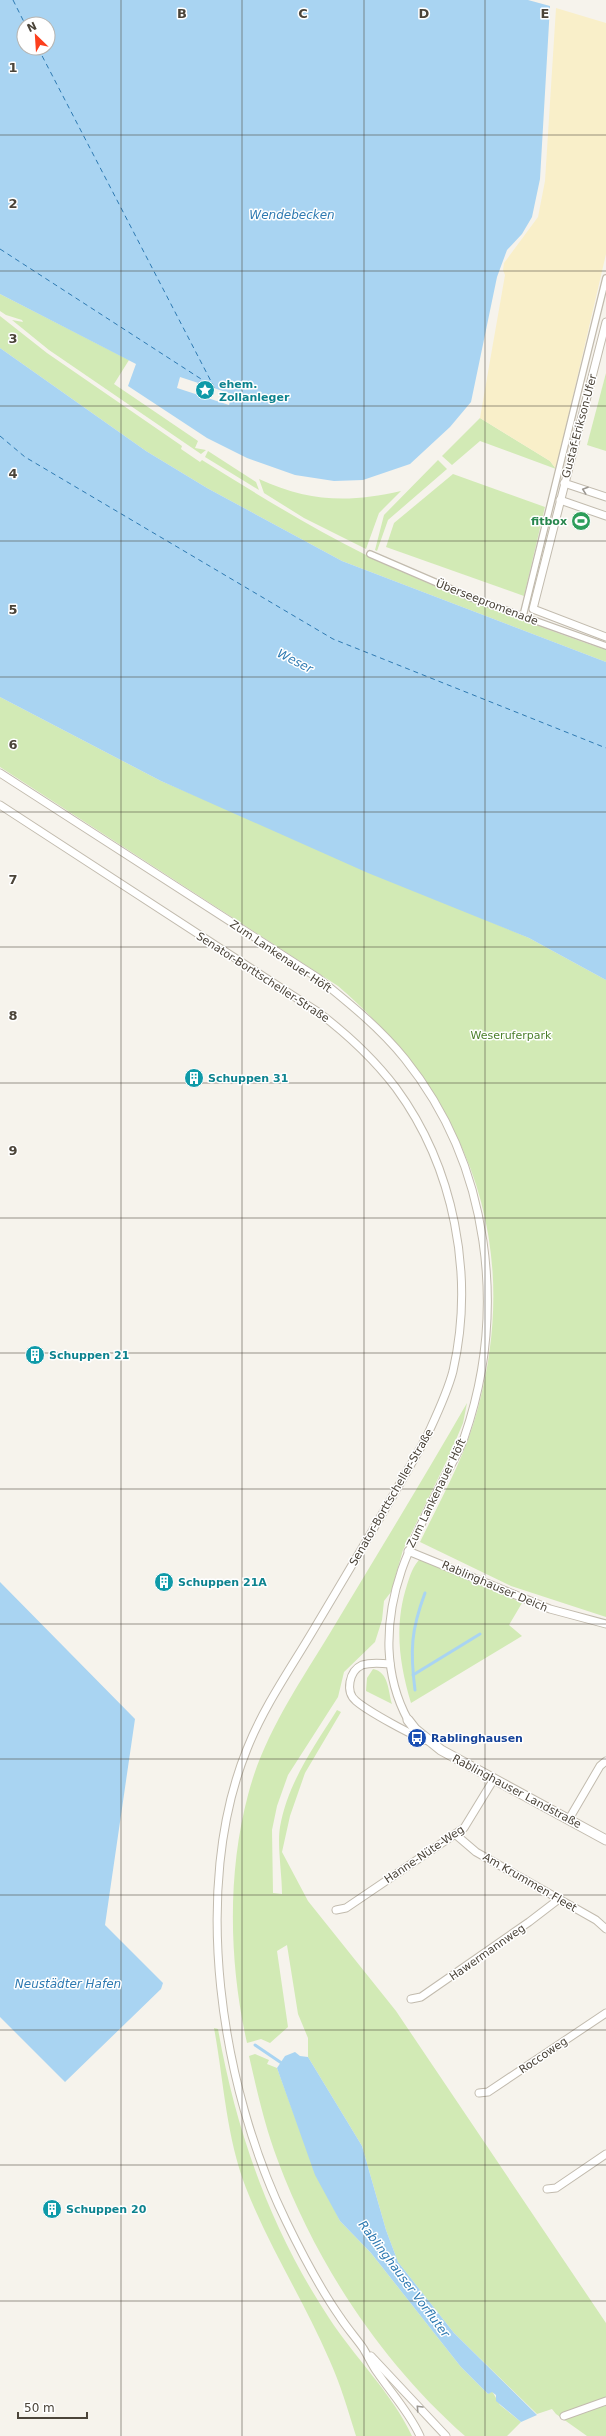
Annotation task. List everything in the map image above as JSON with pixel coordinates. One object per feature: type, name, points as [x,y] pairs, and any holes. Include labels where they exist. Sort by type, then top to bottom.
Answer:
[{"type":"street","points":[[523,616],[606,278]]},
{"type":"street","name":"Gustaf-Erikson-Ufer","points":[[533,609],[564,483],[603,345],[606,322]]},
{"type":"street","points":[[564,483],[606,497]]},
{"type":"street","points":[[560,500],[606,516]]},
{"type":"street","name":"Überseepromenade","points":[[370,554],[472,598],[606,646]]},
{"type":"street","points":[[525,605],[533,609]]},
{"type":"street","name":"Überseepromenade","points":[[533,609],[606,637]]},
{"type":"street","name":"Zum Lankenauer Höft","points":[[0,773],[318,978],[365,1016],[404,1058],[424,1085],[461,1155],[478,1210],[486,1250],[488,1292],[486,1347],[482,1375],[463,1440],[408,1551],[399,1574],[390,1615],[390,1664],[398,1700],[408,1720]]},
{"type":"street","name":"Senator-Borttscheller-Straße","points":[[0,805],[318,1012],[356,1042],[396,1088],[416,1120],[439,1169],[453,1217],[460,1258],[462,1294],[452,1371],[440,1408],[426,1438],[387,1507],[258,1724],[246,1751],[227,1809],[220,1861],[218,1910],[223,1997],[230,2049],[244,2108],[263,2166],[297,2244],[321,2287],[364,2349],[376,2371],[410,2417],[420,2436]]},
{"type":"street","name":"Rablinghauser Deich","points":[[408,1551],[420,1554],[493,1587],[550,1609],[606,1624]]},
{"type":"street","name":"Rablinghauser Landstraße","points":[[390,1664],[362,1666],[353,1673],[349,1685],[351,1695],[355,1701],[417,1738],[428,1741],[606,1840]]},
{"type":"street","name":"Rablinghauser Landstraße","points":[[408,1720],[428,1741]]},
{"type":"street","points":[[569,1819],[600,1766],[606,1761]]},
{"type":"street","name":"Hanne-Nüte-Weg","points":[[336,1910],[346,1908],[464,1828],[494,1779]]},
{"type":"street","name":"Am Krummen Fleet","points":[[455,1834],[476,1852],[596,1920],[606,1929]]},
{"type":"street","name":"Hawermannweg","points":[[411,1999],[421,1997],[529,1922],[559,1899]]},
{"type":"street","name":"Roccoweg","points":[[479,2093],[488,2092],[606,2013]]},
{"type":"street","points":[[547,2189],[556,2188],[606,2154]]},
{"type":"street","name":"Senator-Borttscheller-Straße","points":[[364,2349],[431,2422],[446,2436]]},
{"type":"street","points":[[564,2416],[606,2400]]},
{"type":"street","points":[[431,2422],[439,2436]]},
{"type":"green space","points":[[0,294],[129,360],[114,384],[198,441],[195,448],[206,450],[201,454],[49,350],[12,320],[23,322],[22,320],[6,315],[0,311]]},
{"type":"green space","points":[[0,316],[47,353],[182,446],[181,449],[200,462],[202,460],[302,521],[364,554],[423,581],[514,617],[606,650],[606,662],[342,561],[207,488],[146,451],[0,348]]},
{"type":"green space","points":[[606,373],[606,451],[587,445]]},
{"type":"green space","points":[[480,418],[550,461],[556,469],[480,441],[452,465],[442,456]]},
{"type":"green space","points":[[208,451],[256,482],[259,490],[205,457]]},
{"type":"green space","points":[[438,460],[447,469],[388,520],[377,551],[375,550],[384,515]]},
{"type":"green space","points":[[453,474],[545,507],[524,596],[386,547],[394,523]]},
{"type":"green space","points":[[259,479],[277,487],[295,492],[329,498],[346,499],[382,495],[401,491],[379,513],[366,549],[304,518],[264,493]]},
{"type":"green space","name":"Weseruferpark","points":[[0,697],[161,781],[529,938],[606,980],[606,1617],[511,1586],[420,1542],[460,1460],[478,1408],[490,1346],[493,1287],[487,1230],[473,1176],[451,1124],[421,1076],[383,1029],[338,986],[0,767]]},
{"type":"green space","points":[[467,1403],[463,1423],[450,1454],[403,1550],[391,1592],[384,1601],[382,1620],[375,1642],[344,1672],[338,1697],[288,1775],[277,1806],[272,1830],[273,1893],[282,1894],[279,1834],[289,1795],[295,1780],[311,1751],[337,1710],[341,1712],[305,1773],[290,1816],[282,1852],[308,1901],[396,2011],[606,2323],[606,2436],[587,2436],[556,2414],[552,2409],[537,2414],[454,2333],[398,2262],[386,2230],[362,2146],[308,2057],[308,2038],[298,2014],[287,1945],[277,1951],[288,2027],[270,2043],[261,2039],[247,2043],[241,2013],[234,1950],[234,1887],[236,1856],[241,1825],[255,1773],[272,1731],[294,1691]]},
{"type":"green space","points":[[421,1558],[522,1603],[509,1625],[522,1636],[411,1703],[403,1673],[399,1629],[400,1615],[407,1585],[414,1567]]},
{"type":"green space","points":[[373,1669],[382,1674],[385,1678],[392,1704],[366,1691],[367,1678]]},
{"type":"green space","points":[[214,2028],[218,2029],[235,2105],[246,2143],[258,2179],[273,2215],[308,2285],[339,2333],[384,2390],[404,2420],[412,2436],[356,2436],[329,2359],[309,2316],[255,2210],[239,2168],[226,2109]]},
{"type":"green space","points":[[255,2054],[269,2060],[267,2064],[277,2068],[311,2161],[340,2221],[371,2253],[461,2367],[488,2394],[492,2391],[500,2405],[521,2422],[507,2436],[465,2436],[406,2377],[355,2310],[332,2274],[312,2238],[278,2161],[265,2122],[249,2056]]},
{"type":"sand","points":[[556,8],[606,23],[606,254],[556,469],[550,461],[480,418],[505,275],[503,270],[504,263],[538,217],[545,181]]},
{"type":"water","name":"Wendebecken","points":[[0,0],[528,0],[550,6],[540,179],[532,217],[522,234],[507,250],[497,277],[471,402],[450,427],[410,464],[363,480],[334,481],[295,475],[247,458],[207,438],[128,386],[136,364],[0,294]]},
{"type":"water","name":"Weser","points":[[0,348],[146,451],[207,488],[342,561],[606,662],[606,980],[529,938],[368,873],[161,781],[0,697]]},
{"type":"water","name":"Neustädter Hafen","points":[[0,1582],[135,1719],[105,1925],[163,1983],[161,1989],[65,2082],[0,2017]]},
{"type":"water","points":[[295,2052],[300,2056],[308,2057],[362,2146],[386,2230],[398,2262],[454,2333],[537,2415],[521,2422],[496,2401],[496,2395],[492,2392],[488,2394],[461,2367],[371,2253],[340,2221],[315,2175],[277,2068],[285,2056]]},
{"type":"pier","points":[[180,377],[232,394],[229,405],[177,388]]},
{"type":"waterway","points":[[415,1690],[412,1664],[414,1630],[425,1593]]},
{"type":"waterway","points":[[413,1675],[480,1634]]},
{"type":"waterway","name":"Rablinghauser Vorfluter","points":[[255,2045],[283,2064]]},
{"type":"ferry route","points":[[13,0],[21,16]]},
{"type":"ferry route","points":[[42,56],[215,389]]},
{"type":"ferry route","points":[[0,249],[215,388]]},
{"type":"ferry route","points":[[0,436],[25,457],[333,639],[606,748]]},
{"type":"place","name":"ehem. Zollanleger","points":[[205,390]]},
{"type":"place","name":"fitbox","points":[[581,521]]},
{"type":"place","name":"Schuppen 31","points":[[194,1078]]},
{"type":"place","name":"Schuppen 21","points":[[35,1355]]},
{"type":"place","name":"Schuppen 21A","points":[[164,1582]]},
{"type":"place","name":"Rablinghausen","points":[[417,1738]]},
{"type":"place","name":"Schuppen 20","points":[[52,2209]]}]
